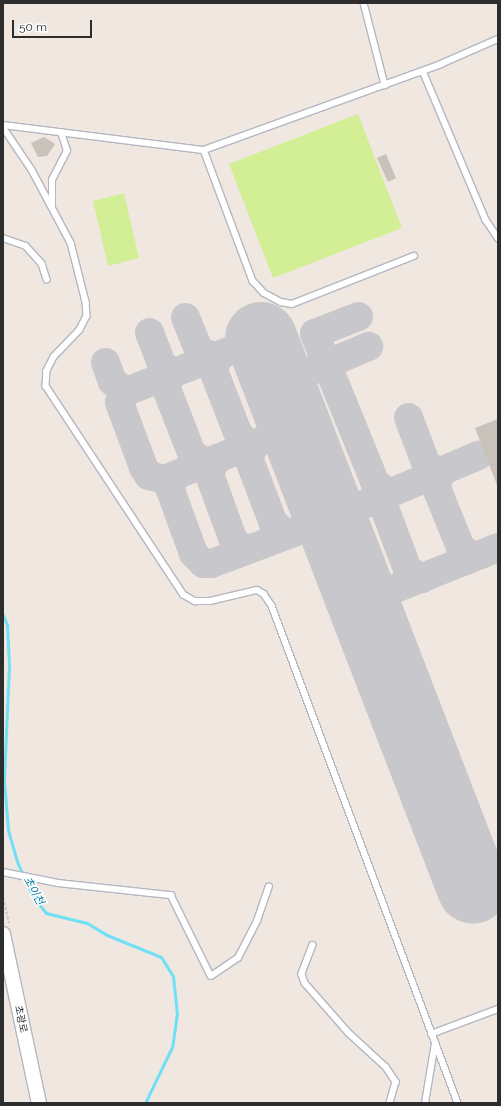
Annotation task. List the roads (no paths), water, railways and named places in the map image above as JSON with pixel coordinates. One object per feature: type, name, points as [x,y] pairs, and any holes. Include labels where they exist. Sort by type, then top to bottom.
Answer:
[{"type":"street","name":"초광로","points":[[3,934],[40,1103]]},
{"type":"lane","points":[[364,3],[385,85]]},
{"type":"lane","points":[[3,126],[204,150],[423,71],[498,39]]},
{"type":"lane","points":[[423,71],[486,220],[498,238]]},
{"type":"lane","points":[[3,126],[71,243],[81,273],[87,316],[80,330],[54,357],[47,370],[46,386],[184,595],[195,601],[210,601],[257,590],[264,594],[272,606],[458,1103]]},
{"type":"lane","points":[[52,208],[51,187],[67,151],[61,133]]},
{"type":"lane","points":[[204,150],[253,281],[264,293],[281,302],[292,304],[414,256]]},
{"type":"lane","points":[[3,238],[26,246],[42,264],[47,278]]},
{"type":"lane","points":[[3,872],[32,878],[171,895],[211,976],[238,958],[257,921],[269,887]]},
{"type":"lane","points":[[313,945],[302,974],[305,983],[348,1033],[386,1067],[396,1082],[390,1103]]},
{"type":"lane","points":[[431,1034],[498,1009]]},
{"type":"lane","points":[[425,1103],[435,1043]]},
{"type":"waterway","name":"초이천","points":[[3,615],[7,625],[9,665],[4,781],[8,830],[18,864],[34,898],[46,913],[87,923],[107,935],[161,957],[173,976],[177,1013],[172,1047],[145,1103]]}]
